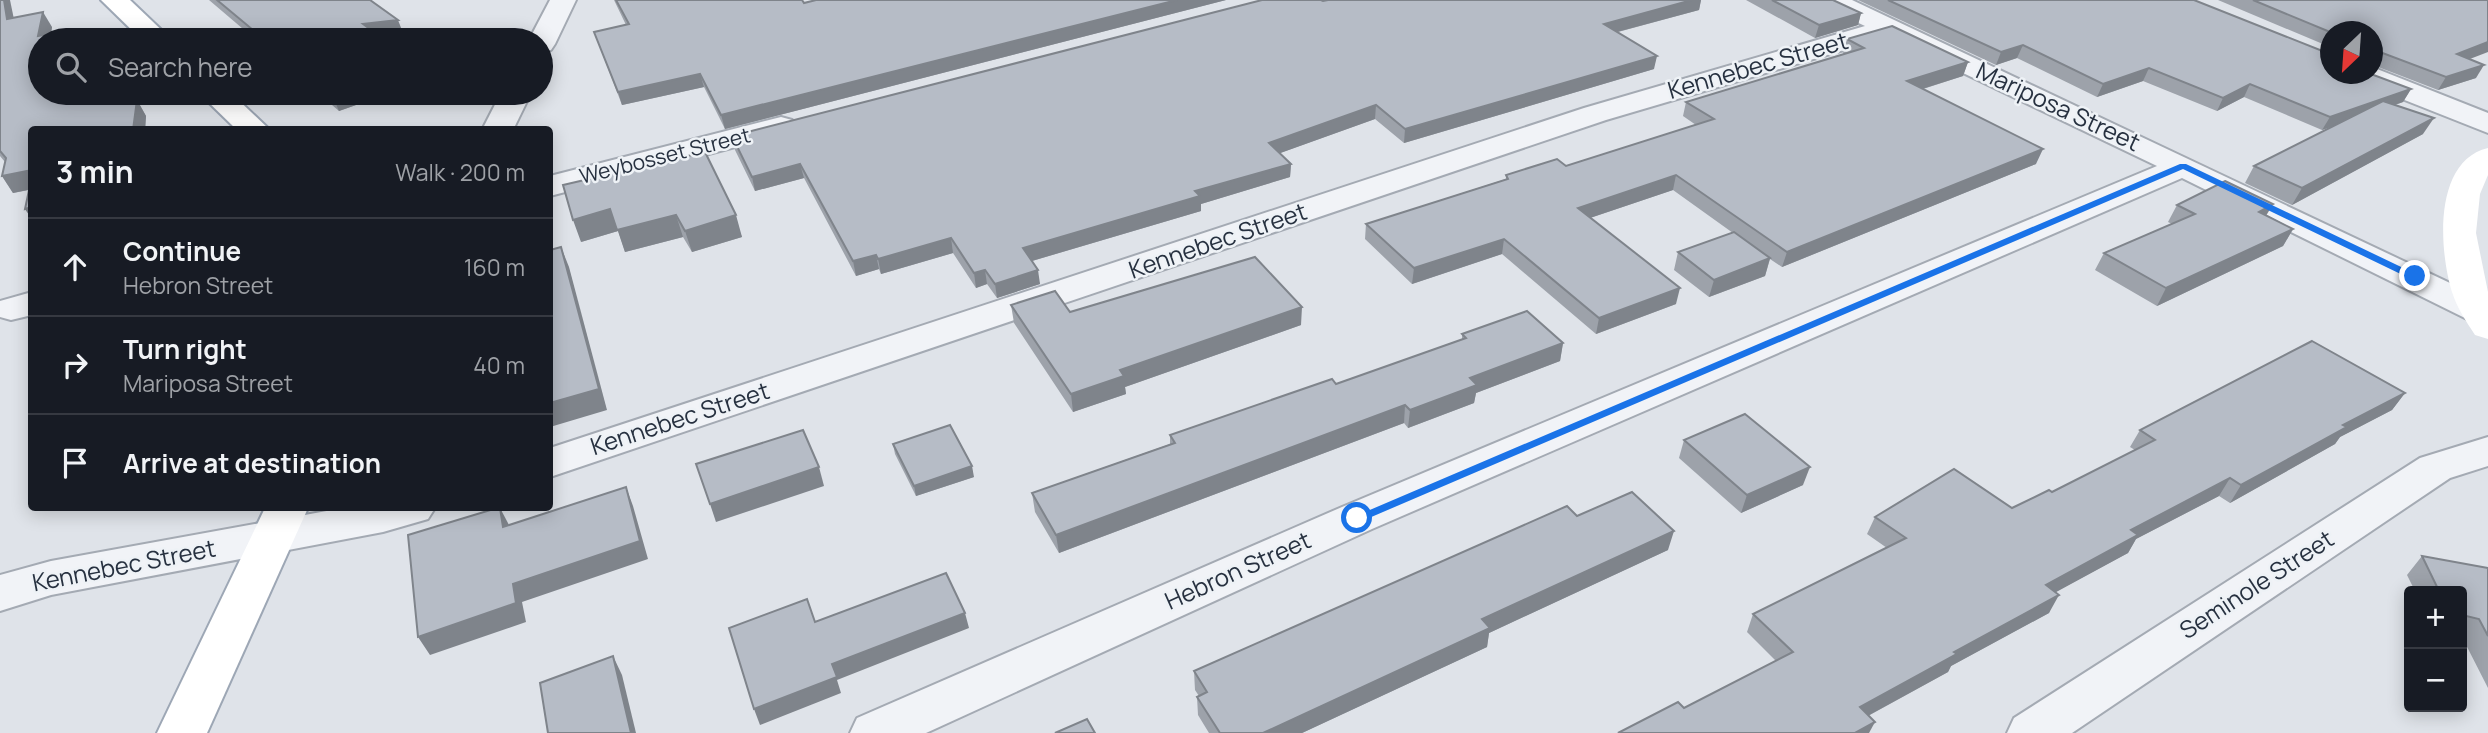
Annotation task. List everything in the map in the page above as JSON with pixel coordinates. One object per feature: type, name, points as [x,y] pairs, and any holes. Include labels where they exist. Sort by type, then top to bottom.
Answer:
[{"type":"main road","points":[[114,0],[145,28]]},
{"type":"main road","points":[[227,105],[251,126]]},
{"type":"main road","points":[[2483,316],[2462,262],[2459,221],[2470,176],[2488,157]]},
{"type":"main road","points":[[181,733],[280,522]]},
{"type":"street","points":[[549,28],[563,0]]},
{"type":"street","name":"Mariposa Street","points":[[1830,0],[2183,166],[2483,316]]},
{"type":"street","name":"Kennebec Street","points":[[553,462],[1595,114],[1889,27]]},
{"type":"street","points":[[2383,82],[2488,124]]},
{"type":"street","points":[[499,126],[510,105]]},
{"type":"street","name":"Weybosset Street","points":[[553,185],[802,121]]},
{"type":"street","name":"Hebron Street","points":[[875,733],[1357,518],[2183,166]]},
{"type":"street","name":"Seminole Street","points":[[2052,727],[2435,468],[2488,451]]},
{"type":"street","name":"Kennebec Street","points":[[0,593],[280,522],[383,516],[402,511]]},
{"type":"building","points":[[0,0],[4,0],[7,19],[43,12],[40,28],[28,28],[28,105],[136,105],[134,126],[28,126],[28,171],[2,176],[6,158],[0,151]]},
{"type":"building","points":[[217,0],[370,0],[398,20],[363,24],[368,28],[251,28]]},
{"type":"building","points":[[616,0],[802,0],[804,3],[816,0],[1177,0],[721,115],[700,74],[618,92],[594,32],[629,24]]},
{"type":"building","points":[[1262,0],[1692,0],[1604,24],[1657,56],[1405,129],[1376,105],[1269,143],[1291,164],[1195,191],[1200,196],[1023,248],[1038,270],[995,284],[985,270],[974,273],[951,238],[878,259],[876,255],[853,261],[800,164],[752,177],[732,136]]},
{"type":"building","points":[[1772,0],[1833,0],[1861,13],[1819,25]]},
{"type":"building","points":[[1888,0],[2194,0],[2320,50],[2320,84],[2383,84],[2383,78],[2411,89],[2330,117],[2250,84],[2223,98],[2149,68],[2103,84],[2023,45],[2001,52]]},
{"type":"building","points":[[2253,0],[2488,0],[2488,42],[2457,54],[2484,65],[2446,77],[2383,53],[2383,21],[2320,21],[2320,28]]},
{"type":"building","points":[[1892,26],[1968,62],[1907,81],[2043,149],[1787,252],[1676,175],[1578,208],[1680,288],[1599,318],[1504,239],[1414,268],[1366,224],[1508,179],[1506,175],[1557,159],[1566,166],[1714,119],[1686,102],[1864,48],[1847,39]]},
{"type":"building","points":[[2383,101],[2434,118],[2302,188],[2254,166]]},
{"type":"building","points":[[705,152],[736,215],[685,231],[676,215],[617,230],[610,209],[573,220],[563,185]]},
{"type":"building","points":[[2225,181],[2273,204],[2259,212],[2293,229],[2166,288],[2104,253],[2195,214],[2177,205]]},
{"type":"building","points":[[1734,232],[1770,258],[1714,280],[1678,252]]},
{"type":"building","points":[[561,247],[599,389],[553,402],[553,249]]},
{"type":"building","points":[[1255,257],[1302,307],[1120,370],[1124,376],[1071,394],[1011,305],[1055,291],[1070,312]]},
{"type":"building","points":[[1527,311],[1563,343],[1470,378],[1477,385],[1410,410],[1405,405],[1056,535],[1032,493],[1175,443],[1170,435],[1332,379],[1336,384],[1466,338],[1462,334]]},
{"type":"building","points":[[2312,341],[2405,393],[2343,425],[2347,427],[2241,485],[2230,478],[2131,530],[2138,535],[2046,585],[2059,595],[1860,707],[1875,722],[1855,733],[1618,733],[1678,702],[1684,708],[1793,652],[1753,614],[1906,538],[1875,517],[1954,469],[2012,508],[2049,490],[2052,492],[2155,440],[2140,430]]},
{"type":"building","points":[[1745,414],[1810,467],[1747,495],[1684,440]]},
{"type":"building","points":[[950,425],[972,466],[914,486],[893,444]]},
{"type":"building","points":[[803,430],[819,467],[710,504],[696,464]]},
{"type":"building","points":[[626,487],[640,541],[513,584],[516,603],[418,637],[408,535],[487,511],[500,511],[503,527]]},
{"type":"building","points":[[1632,492],[1674,531],[1482,619],[1490,628],[1263,733],[1220,733],[1197,697],[1207,692],[1194,671],[1567,506],[1577,516]]},
{"type":"building","points":[[2422,556],[2488,568],[2488,636],[2479,619],[2467,616],[2467,586],[2437,586]]},
{"type":"building","points":[[946,573],[965,613],[832,664],[837,677],[754,709],[729,628],[807,599],[815,622]]},
{"type":"building","points":[[613,656],[631,733],[548,733],[540,683]]},
{"type":"building","points":[[1087,719],[1095,733],[1055,733]]},
{"type":"route","points":[[1357,518],[2183,166],[2415,276]]}]
